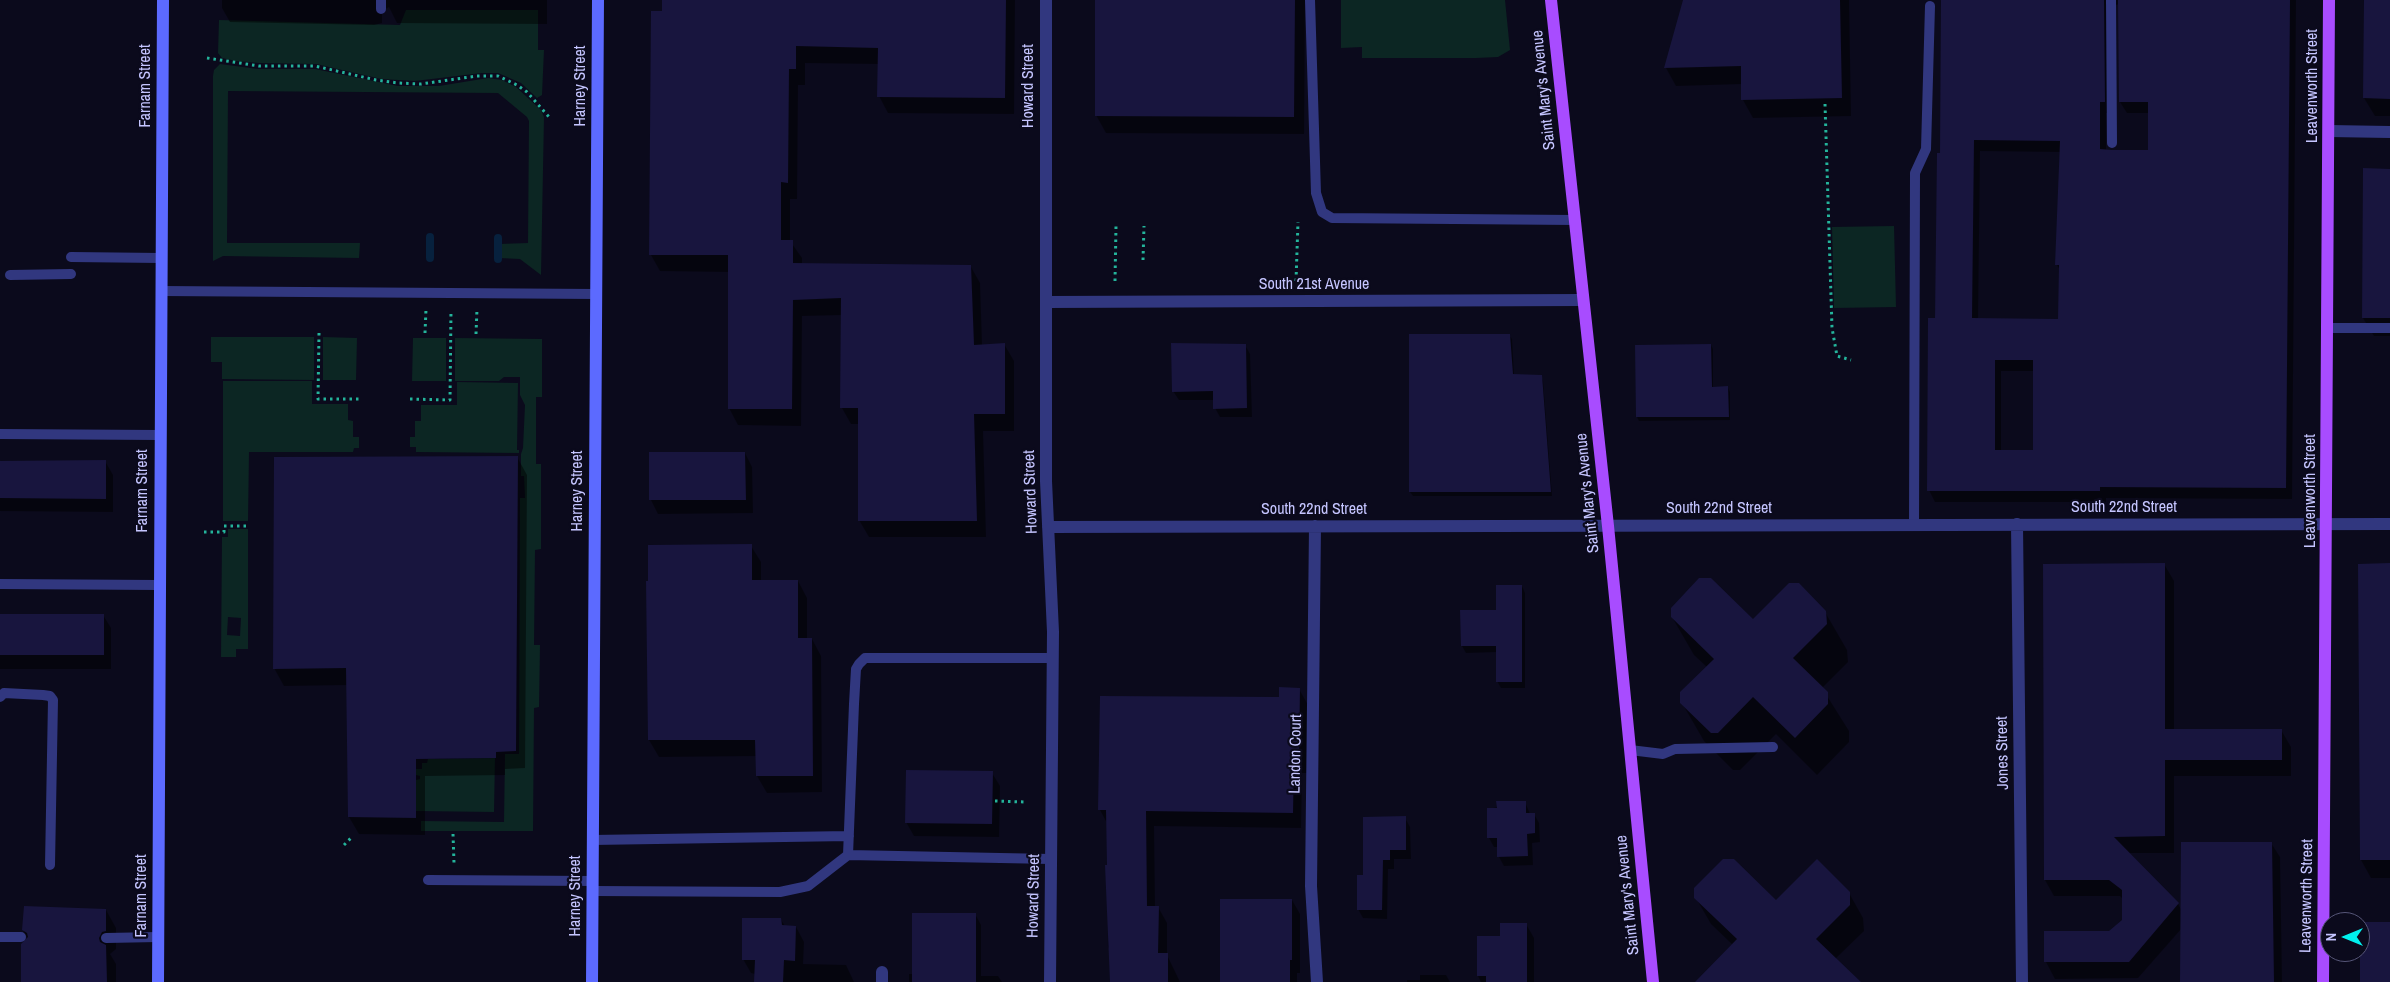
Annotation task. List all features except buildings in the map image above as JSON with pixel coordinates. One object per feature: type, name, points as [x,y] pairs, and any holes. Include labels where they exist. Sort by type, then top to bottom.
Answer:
[{"type":"main road","name":"Farnam Street","points":[[158,982],[163,0]]},
{"type":"main road","name":"Harney Street","points":[[592,982],[598,0]]},
{"type":"main road","name":"Saint Mary's Avenue","points":[[1551,0],[1608,526],[1653,982]]},
{"type":"main road","name":"Leavenworth Street","points":[[2323,982],[2329,0]]},
{"type":"street","name":"Howard Street","points":[[1046,0],[1048,527],[1053,658],[1050,982]]},
{"type":"street","points":[[2329,131],[2390,132]]},
{"type":"street","name":"South 21st Avenue","points":[[1046,302],[1583,300]]},
{"type":"street","name":"Jones Street","points":[[2017,524],[2022,982]]},
{"type":"street","name":"South 22nd Street","points":[[1048,527],[2390,524]]},
{"type":"street","name":"Landon Court","points":[[1314,526],[1311,886],[1317,982]]},
{"type":"lane","points":[[1310,0],[1316,193],[1322,212],[1332,218],[1575,220]]},
{"type":"lane","points":[[2111,0],[2112,143]]},
{"type":"lane","points":[[1914,525],[1915,173],[1926,149],[1930,6]]},
{"type":"lane","points":[[71,257],[161,258]]},
{"type":"lane","points":[[10,275],[71,274]]},
{"type":"lane","points":[[161,291],[596,294]]},
{"type":"lane","points":[[2328,328],[2390,328]]},
{"type":"lane","points":[[0,434],[160,435]]},
{"type":"lane","points":[[0,584],[159,585]]},
{"type":"lane","points":[[848,855],[856,669],[865,658],[1053,658]]},
{"type":"lane","points":[[0,697],[4,693],[43,695],[50,696],[53,700],[50,865]]},
{"type":"lane","points":[[1630,750],[1663,754],[1675,749],[1773,747]]},
{"type":"lane","points":[[592,840],[849,836]]},
{"type":"lane","points":[[428,880],[780,892],[808,886],[848,855],[1051,859]]},
{"type":"lane","points":[[0,937],[21,937]]},
{"type":"lane","points":[[106,938],[158,937]]},
{"type":"path","points":[[207,58],[259,66],[316,66],[376,80],[398,83],[421,84],[477,76],[498,76],[517,84],[527,92],[549,118]]},
{"type":"path","points":[[1825,104],[1832,328],[1837,356],[1851,360]]},
{"type":"path","points":[[1296,281],[1298,222]]},
{"type":"path","points":[[1115,281],[1116,226]]},
{"type":"path","points":[[1143,260],[1144,226]]},
{"type":"path","points":[[425,333],[426,293]]},
{"type":"path","points":[[410,399],[450,400],[452,293]]},
{"type":"path","points":[[476,334],[477,293]]},
{"type":"path","points":[[319,333],[318,399],[359,399]]},
{"type":"path","points":[[204,532],[224,532],[224,526],[250,526]]},
{"type":"path","points":[[995,802],[1025,802]]},
{"type":"path","points":[[453,834],[454,880]]},
{"type":"path","points":[[344,845],[352,836]]},
{"type":"green space","points":[[1341,0],[1505,0],[1510,50],[1498,57],[1362,58],[1362,47],[1341,48]]},
{"type":"green space","points":[[406,10],[538,10],[538,50],[544,50],[542,95],[537,98],[521,83],[498,73],[482,73],[415,81],[381,79],[316,64],[236,61],[222,58],[218,53],[219,20],[400,25]]},
{"type":"green space","points":[[220,64],[258,69],[315,69],[398,86],[439,86],[488,78],[502,80],[516,87],[541,110],[544,117],[541,275],[520,259],[499,258],[499,244],[528,243],[529,121],[527,117],[498,93],[228,91],[227,243],[360,243],[359,258],[223,256],[213,261],[213,76],[214,70]]},
{"type":"green space","points":[[1894,226],[1896,307],[1834,308],[1832,227]]},
{"type":"green space","points":[[211,337],[314,337],[314,380],[222,379],[222,362],[211,362]]},
{"type":"green space","points":[[323,337],[357,338],[356,380],[323,380]]},
{"type":"green space","points":[[413,338],[446,338],[446,381],[412,381]]},
{"type":"green space","points":[[455,338],[542,339],[542,397],[536,397],[536,464],[541,464],[541,549],[535,550],[534,645],[540,645],[539,707],[534,708],[533,831],[421,831],[421,821],[504,822],[505,754],[519,754],[520,498],[525,498],[524,476],[521,476],[521,454],[523,448],[525,405],[520,395],[520,377],[504,377],[499,381],[455,381]]},
{"type":"green space","points":[[223,381],[312,381],[312,404],[348,404],[348,420],[353,421],[353,437],[359,437],[359,448],[354,448],[353,452],[249,452],[248,521],[223,521]]},
{"type":"green space","points":[[457,382],[518,383],[517,450],[519,450],[519,453],[416,452],[416,447],[410,447],[410,437],[415,437],[415,421],[421,421],[421,405],[457,405]]},
{"type":"green space","points":[[228,529],[248,529],[248,649],[236,649],[236,657],[221,657],[222,537],[228,537]],"holes":[[[228,617],[241,618],[240,636],[227,635]]]},
{"type":"green space","points":[[495,758],[494,812],[416,811],[416,780],[420,779],[420,776],[416,775],[416,769],[422,769],[422,763],[427,763],[428,759]]},
{"type":"waterway","points":[[430,237],[430,258]]},
{"type":"waterway","points":[[498,238],[498,259]]}]
